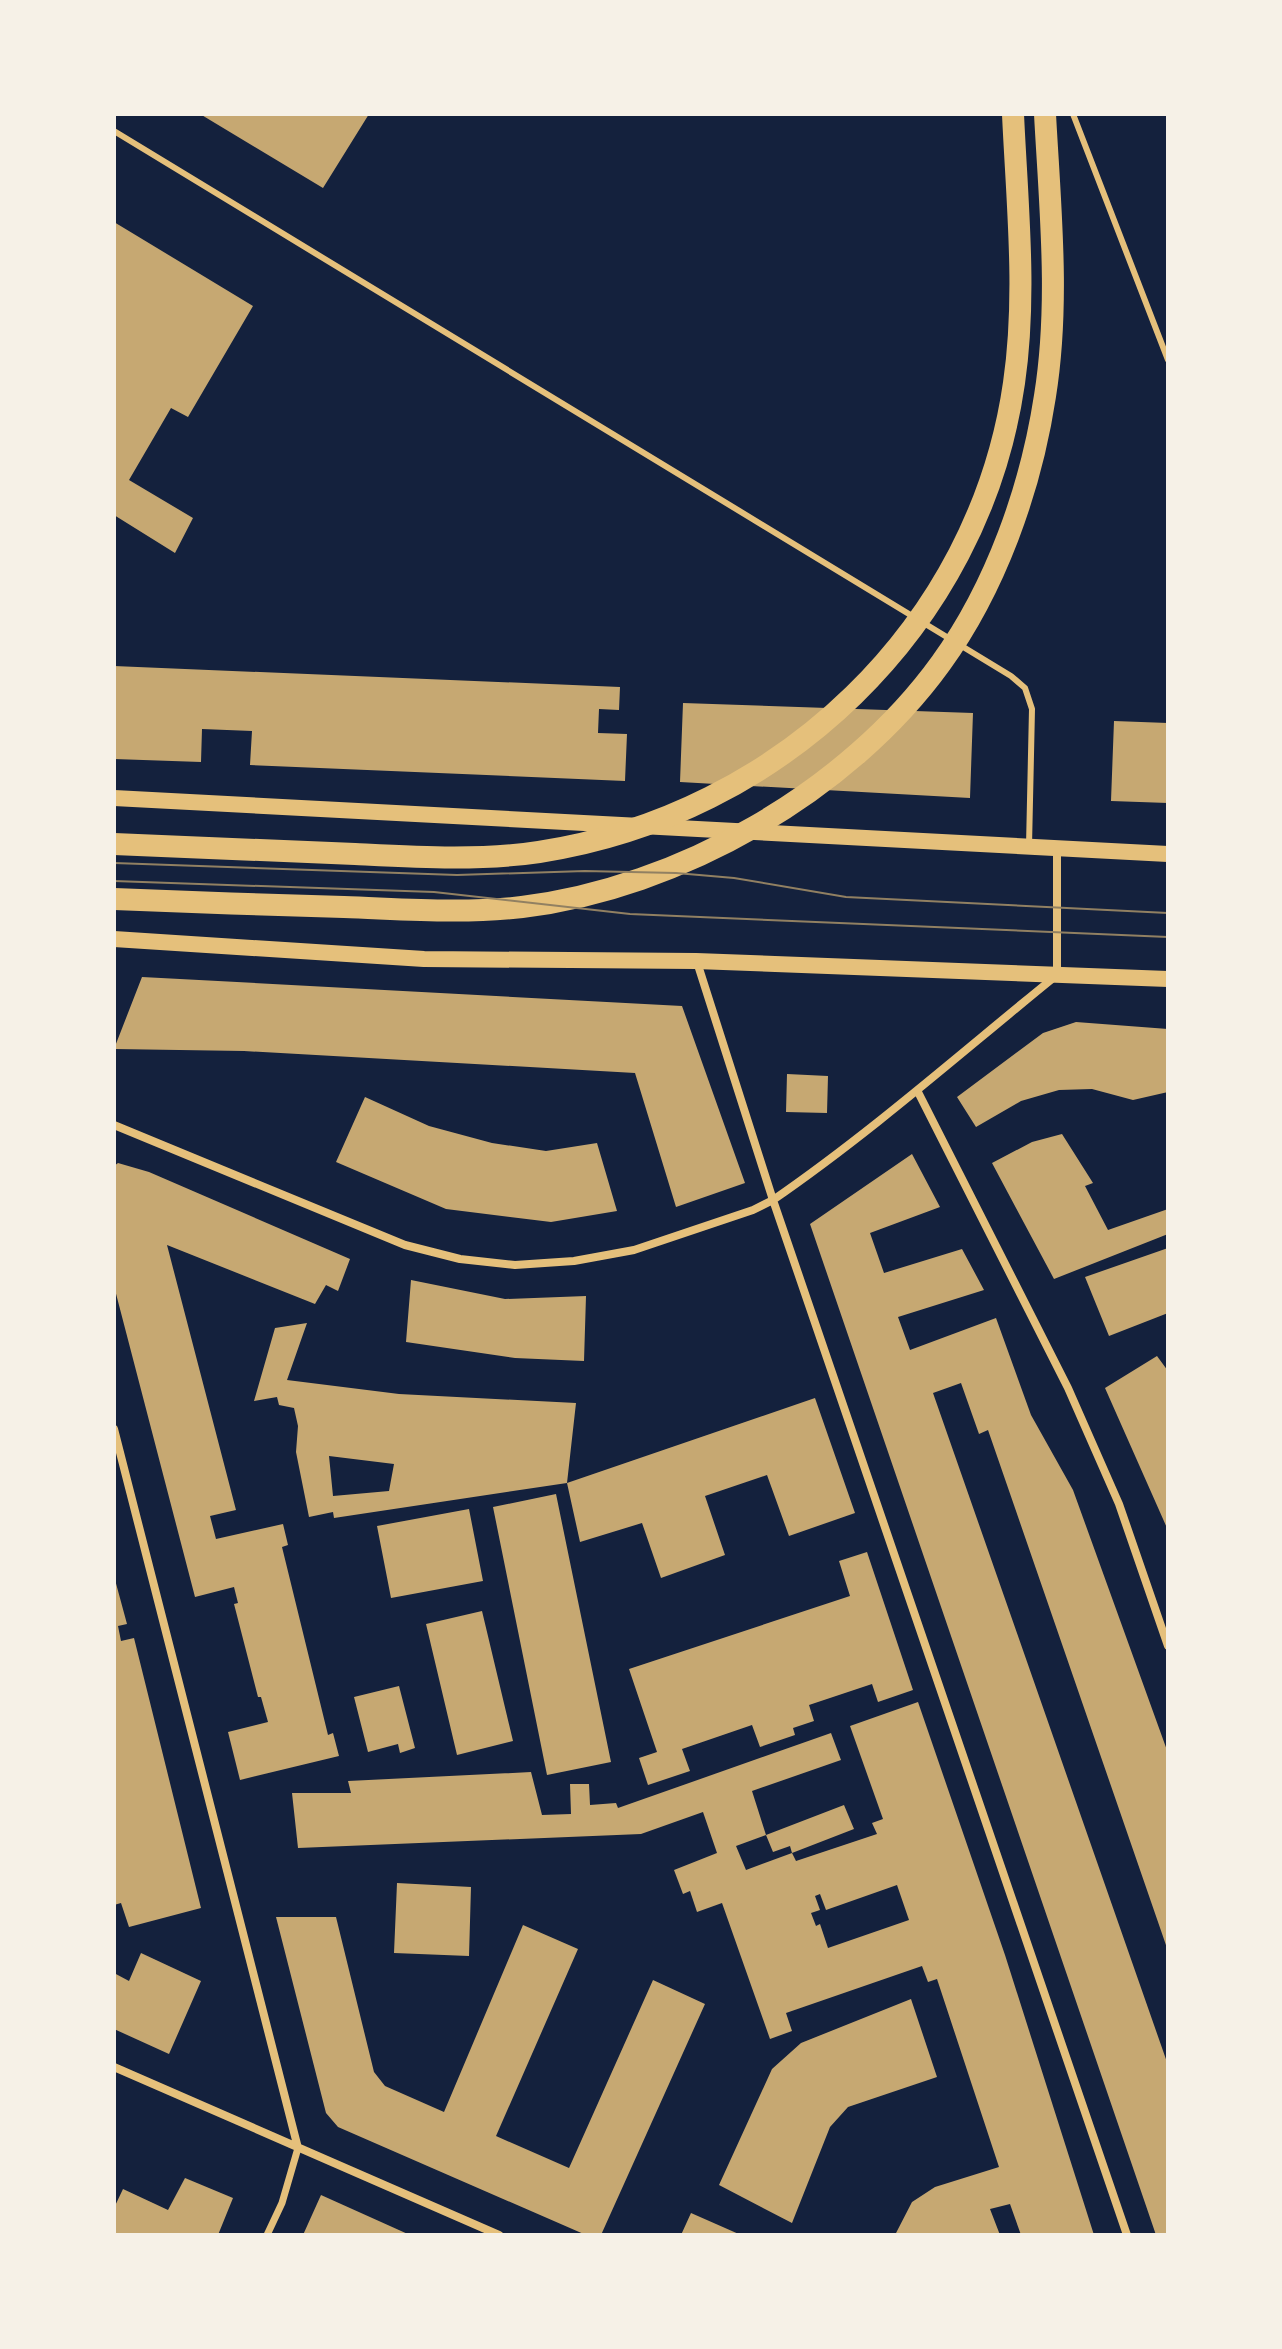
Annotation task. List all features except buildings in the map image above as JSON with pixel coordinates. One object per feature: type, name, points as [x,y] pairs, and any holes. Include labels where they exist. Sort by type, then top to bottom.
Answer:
[{"type":"highway","points":[[114,844],[417,857],[537,852],[614,835],[681,810],[731,787],[822,726],[879,672],[927,611],[966,541],[988,482],[1009,411],[1017,353],[1019,272],[1013,114]]},
{"type":"highway","points":[[114,899],[438,911],[493,910],[546,904],[626,884],[686,863],[771,817],[845,762],[920,690],[958,638],[984,590],[1030,469],[1045,399],[1052,334],[1045,114]]},
{"type":"main road","points":[[114,798],[1168,854]]},
{"type":"main road","points":[[116,943],[424,959],[696,961],[1168,979]]},
{"type":"street","points":[[114,1125],[405,1245],[460,1259],[515,1265],[574,1261],[634,1250],[753,1210],[773,1200],[841,1153],[918,1092],[1057,975],[1057,848]]},
{"type":"street","points":[[696,961],[773,1200],[1127,2235]]},
{"type":"street","points":[[918,1092],[1062,1374],[1119,1504],[1168,1646]]},
{"type":"street","points":[[114,1429],[298,2148],[282,2203],[267,2235]]},
{"type":"street","points":[[114,2067],[499,2235]]},
{"type":"lane","points":[[1073,114],[1168,360]]},
{"type":"lane","points":[[114,131],[1011,676],[1025,688],[1032,709],[1029,846]]},
{"type":"tram line","points":[[114,863],[457,875],[585,871],[676,873],[734,878],[846,897],[1168,913]]},
{"type":"tram line","points":[[114,881],[434,892],[630,914],[1168,937]]}]
